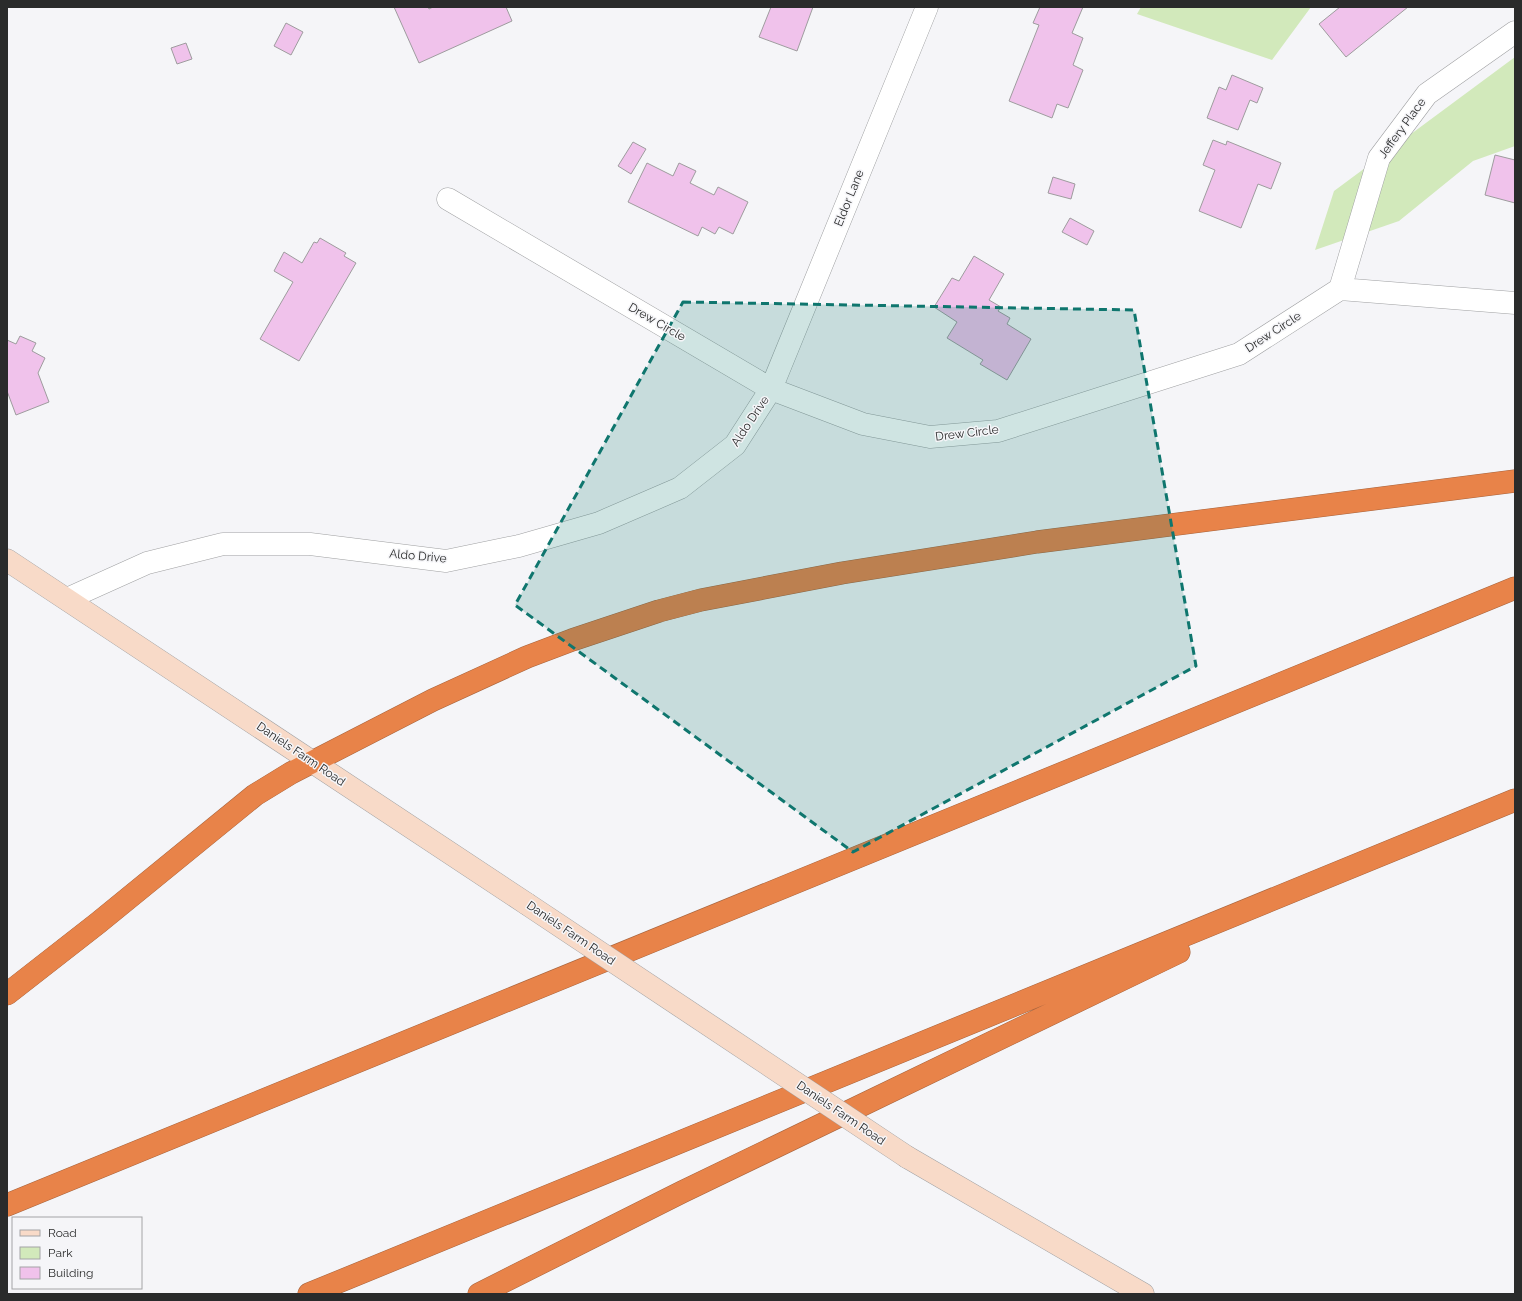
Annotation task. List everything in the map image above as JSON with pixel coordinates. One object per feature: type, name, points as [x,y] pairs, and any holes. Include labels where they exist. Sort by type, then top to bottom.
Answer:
[{"type":"highway","points":[[7,994],[154,878],[239,806],[285,776],[432,700],[527,657],[572,640],[659,611],[701,600],[842,573],[1037,542],[1515,481]]},
{"type":"highway","points":[[7,1205],[1515,588]]},
{"type":"highway","points":[[308,1294],[1515,800]]},
{"type":"highway","points":[[479,1294],[682,1192],[1374,858]]},
{"type":"main road","name":"Daniels Farm Road","points":[[7,560],[907,1157],[1137,1293]]},
{"type":"street","name":"Eldor Lane","points":[[771,389],[927,7]]},
{"type":"street","name":"Jeffery Place","points":[[1340,289],[1379,158],[1427,94],[1515,32]]},
{"type":"street","name":"Drew Circle","points":[[448,199],[771,389],[864,424],[930,437],[998,430],[1239,354],[1340,289]]},
{"type":"street","points":[[1340,289],[1515,303]]},
{"type":"street","name":"Aldo Drive","points":[[67,599],[147,563],[223,544],[310,544],[446,561],[520,546],[599,523],[680,488],[729,450],[735,445],[771,389]]},
{"type":"highlighted area","points":[[683,302],[1134,310],[1196,666],[853,852],[515,605]]},
{"type":"green space","points":[[1141,7],[1311,7],[1272,60],[1137,14]]},
{"type":"green space","points":[[1515,57],[1515,146],[1473,161],[1399,221],[1315,250],[1334,191]]},
{"type":"building","points":[[394,7],[428,7],[429,9],[433,7],[506,7],[512,21],[419,63]]},
{"type":"building","points":[[771,7],[813,7],[797,51],[759,37]]},
{"type":"building","points":[[1040,7],[1083,7],[1072,33],[1083,38],[1073,65],[1083,70],[1068,108],[1057,104],[1052,118],[1009,101],[1039,25],[1033,23]]},
{"type":"building","points":[[1340,7],[1408,7],[1346,57],[1319,24]]},
{"type":"building","points":[[286,23],[303,32],[291,55],[274,46]]},
{"type":"building","points":[[186,43],[192,59],[177,64],[171,48]]},
{"type":"building","points":[[1232,75],[1263,88],[1257,103],[1250,100],[1238,130],[1207,118],[1219,87],[1226,90]]},
{"type":"building","points":[[1213,140],[1226,145],[1227,141],[1281,163],[1271,189],[1258,184],[1241,228],[1199,211],[1215,170],[1203,165]]},
{"type":"building","points":[[633,142],[646,149],[631,174],[618,166]]},
{"type":"building","points":[[1495,155],[1515,160],[1515,203],[1485,195]]},
{"type":"building","points":[[647,163],[673,176],[679,163],[696,171],[690,183],[714,195],[718,187],[748,202],[733,234],[719,227],[715,234],[702,227],[698,236],[628,202]]},
{"type":"building","points":[[1053,177],[1075,184],[1071,199],[1048,193]]},
{"type":"building","points":[[1070,218],[1094,231],[1087,245],[1062,232]]},
{"type":"building","points":[[320,238],[346,253],[344,256],[356,263],[299,361],[260,339],[293,282],[274,271],[284,252],[302,263],[314,242],[317,243]]},
{"type":"building","points":[[974,256],[1004,274],[989,300],[1001,307],[998,311],[1010,318],[1007,324],[1031,339],[1007,380],[980,364],[983,360],[947,338],[957,322],[934,307],[952,278],[959,281]]},
{"type":"building","points":[[20,336],[36,343],[32,351],[45,358],[38,373],[49,402],[16,415],[7,391],[7,340],[16,344]]}]
